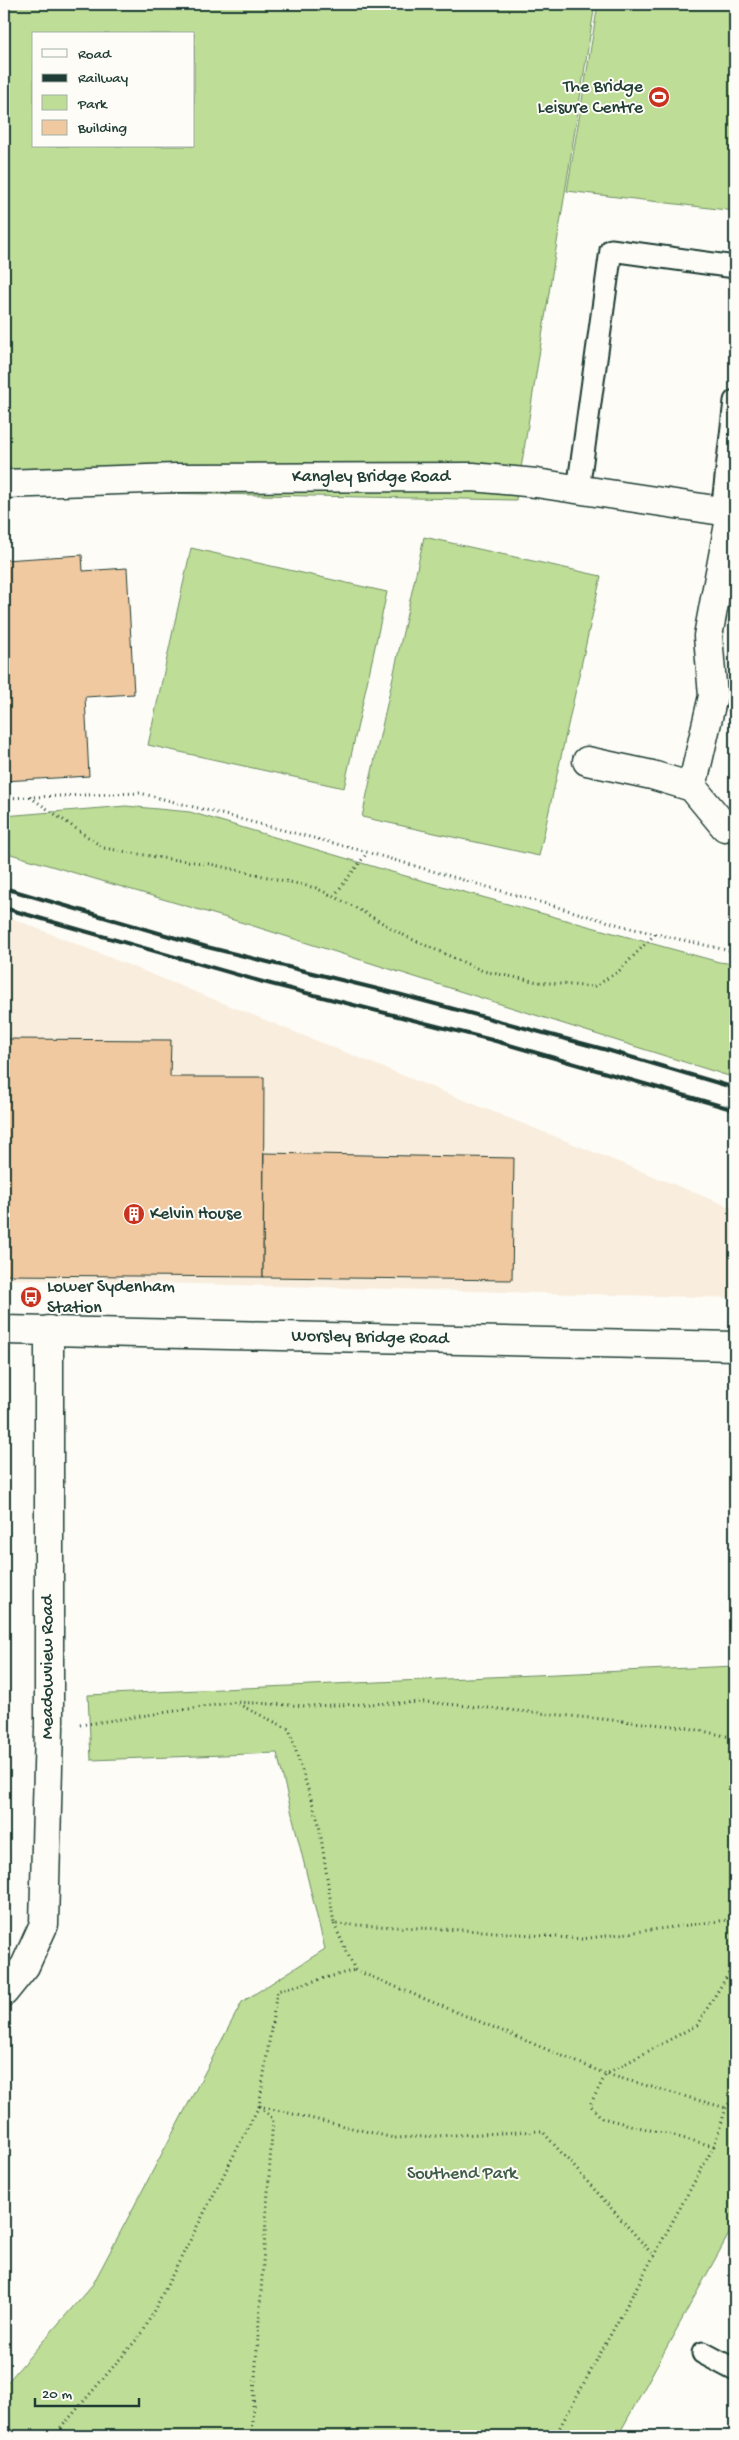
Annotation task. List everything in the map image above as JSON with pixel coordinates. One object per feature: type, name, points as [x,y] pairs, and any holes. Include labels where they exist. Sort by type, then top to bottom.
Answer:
[{"type":"street","name":"Kangley Bridge Road","points":[[4,484],[176,478],[473,477],[578,490],[729,513]]},
{"type":"street","points":[[692,787],[713,696],[708,636],[729,513]]},
{"type":"street","points":[[587,760],[652,775],[692,787],[725,827]]},
{"type":"street","name":"Worsley Bridge Road","points":[[4,1330],[735,1346]]},
{"type":"street","name":"Meadowview Road","points":[[4,1992],[25,1966],[44,1924],[48,1728],[49,1330]]},
{"type":"lane","points":[[578,490],[611,250],[735,267]]},
{"type":"lane","points":[[729,513],[735,401]]},
{"type":"lane","points":[[702,2352],[735,2370]]},
{"type":"path","points":[[4,798],[140,793],[367,852],[655,934],[735,952]]},
{"type":"path","points":[[30,797],[104,848],[210,864],[316,888],[408,937],[483,971],[538,982],[594,987],[619,972],[655,934]]},
{"type":"path","points":[[334,896],[367,852]]},
{"type":"path","points":[[48,1728],[88,1725],[236,1702],[306,1706],[426,1702],[684,1727],[735,1738]]},
{"type":"path","points":[[236,1702],[289,1729],[318,1824],[334,1924],[355,1970]]},
{"type":"path","points":[[334,1924],[483,1931],[582,1939],[735,1919]]},
{"type":"path","points":[[714,2146],[602,2118],[590,2105],[606,2074],[697,2025],[735,1963]]},
{"type":"path","points":[[54,2436],[143,2332],[259,2106],[278,1991],[355,1970],[606,2074],[726,2108]]},
{"type":"path","points":[[555,2436],[714,2146],[726,2108],[735,2094]]},
{"type":"path","points":[[259,2106],[394,2138],[542,2131],[654,2257]]},
{"type":"path","points":[[251,2436],[269,2203],[273,2119],[259,2106]]},
{"type":"shaded area","points":[[4,915],[735,1209],[735,1298],[4,1279]]},
{"type":"green space","points":[[4,4],[595,4],[516,500],[4,490]]},
{"type":"green space","name":"The Bridge Leisure Centre","points":[[598,4],[735,4],[735,211],[567,191]]},
{"type":"green space","points":[[424,537],[601,576],[539,856],[362,817]]},
{"type":"green space","points":[[191,548],[387,592],[344,788],[148,745]]},
{"type":"green space","points":[[126,806],[190,812],[402,875],[719,962],[735,964],[735,1078],[247,924],[4,852],[4,816]]},
{"type":"green space","name":"Southend Park","points":[[735,1666],[735,2223],[618,2436],[4,2436],[4,2386],[93,2284],[242,2002],[325,1949],[277,1753],[91,1760],[88,1695]]},
{"type":"building","points":[[82,555],[83,571],[127,568],[134,694],[85,697],[89,776],[4,781],[4,560]]},
{"type":"building","name":"Kelvin House","points":[[4,1039],[171,1040],[170,1077],[264,1077],[263,1277],[4,1275]]},
{"type":"building","name":"Kelvin House","points":[[264,1153],[514,1158],[512,1280],[263,1277]]},
{"type":"railway","points":[[4,888],[207,947],[398,994],[607,1050],[735,1088]]},
{"type":"railway","points":[[4,908],[263,982],[492,1040],[735,1110]]},
{"type":"place","name":"The Bridge Leisure Centre","points":[[659,97]]},
{"type":"place","name":"Kelvin House","points":[[134,1214]]},
{"type":"place","name":"Lower Sydenham Station","points":[[31,1297]]}]
